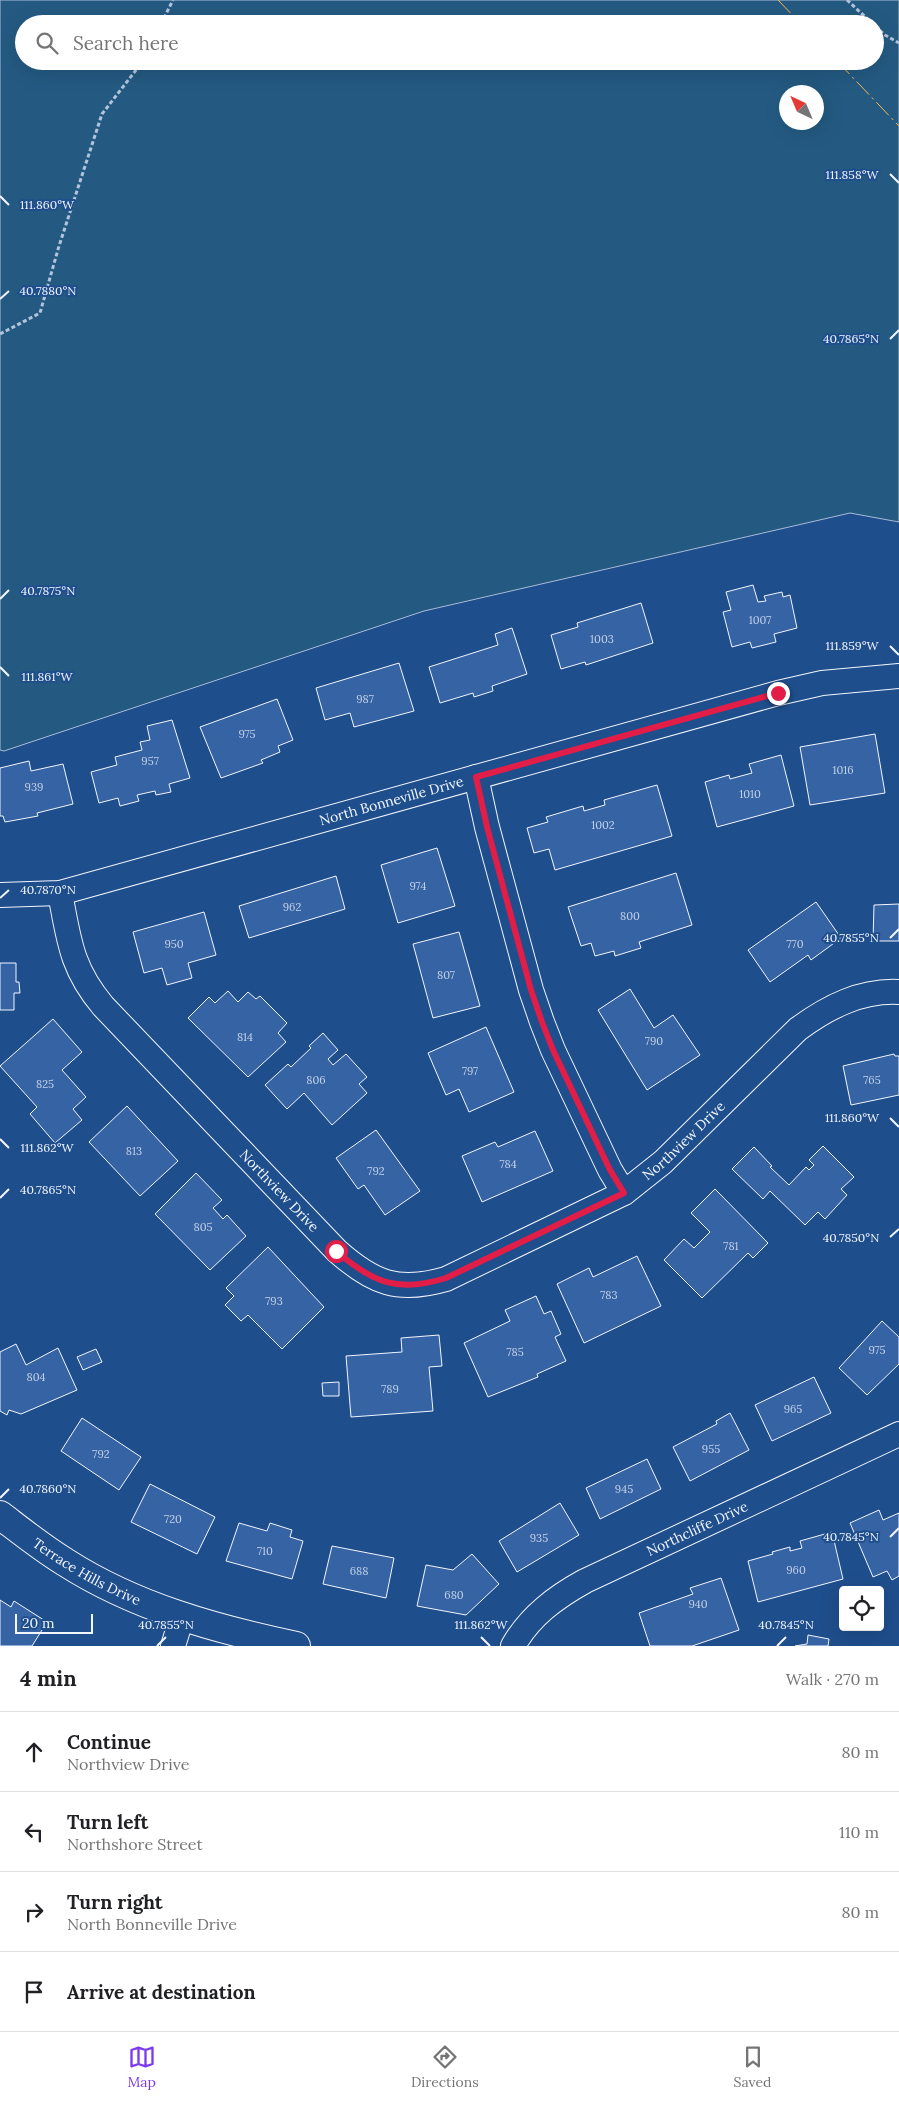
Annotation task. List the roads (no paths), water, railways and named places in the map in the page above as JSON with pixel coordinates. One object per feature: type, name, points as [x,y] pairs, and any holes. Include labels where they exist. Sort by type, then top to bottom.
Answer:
[{"type":"street","name":"North Bonneville Drive","points":[[0,895],[60,893],[778,693],[822,683],[899,676]]},
{"type":"street","points":[[476,777],[487,827],[531,990],[542,1022],[553,1050],[602,1153],[624,1193]]},
{"type":"street","name":"Northview Drive","points":[[60,893],[74,958],[80,975],[90,991],[336,1251],[366,1274],[384,1282],[403,1285],[425,1285],[446,1278],[624,1193],[663,1162],[798,1029],[827,1010],[857,998],[878,993],[899,992]]},
{"type":"street","name":"Northcliffe Drive","points":[[513,1646],[520,1634],[544,1608],[562,1594],[586,1580],[899,1434]]},
{"type":"street","name":"Terrace Hills Drive","points":[[0,1515],[66,1563],[105,1584],[182,1617],[230,1631],[296,1646]]},
{"type":"street","points":[[173,1646],[182,1617]]}]
